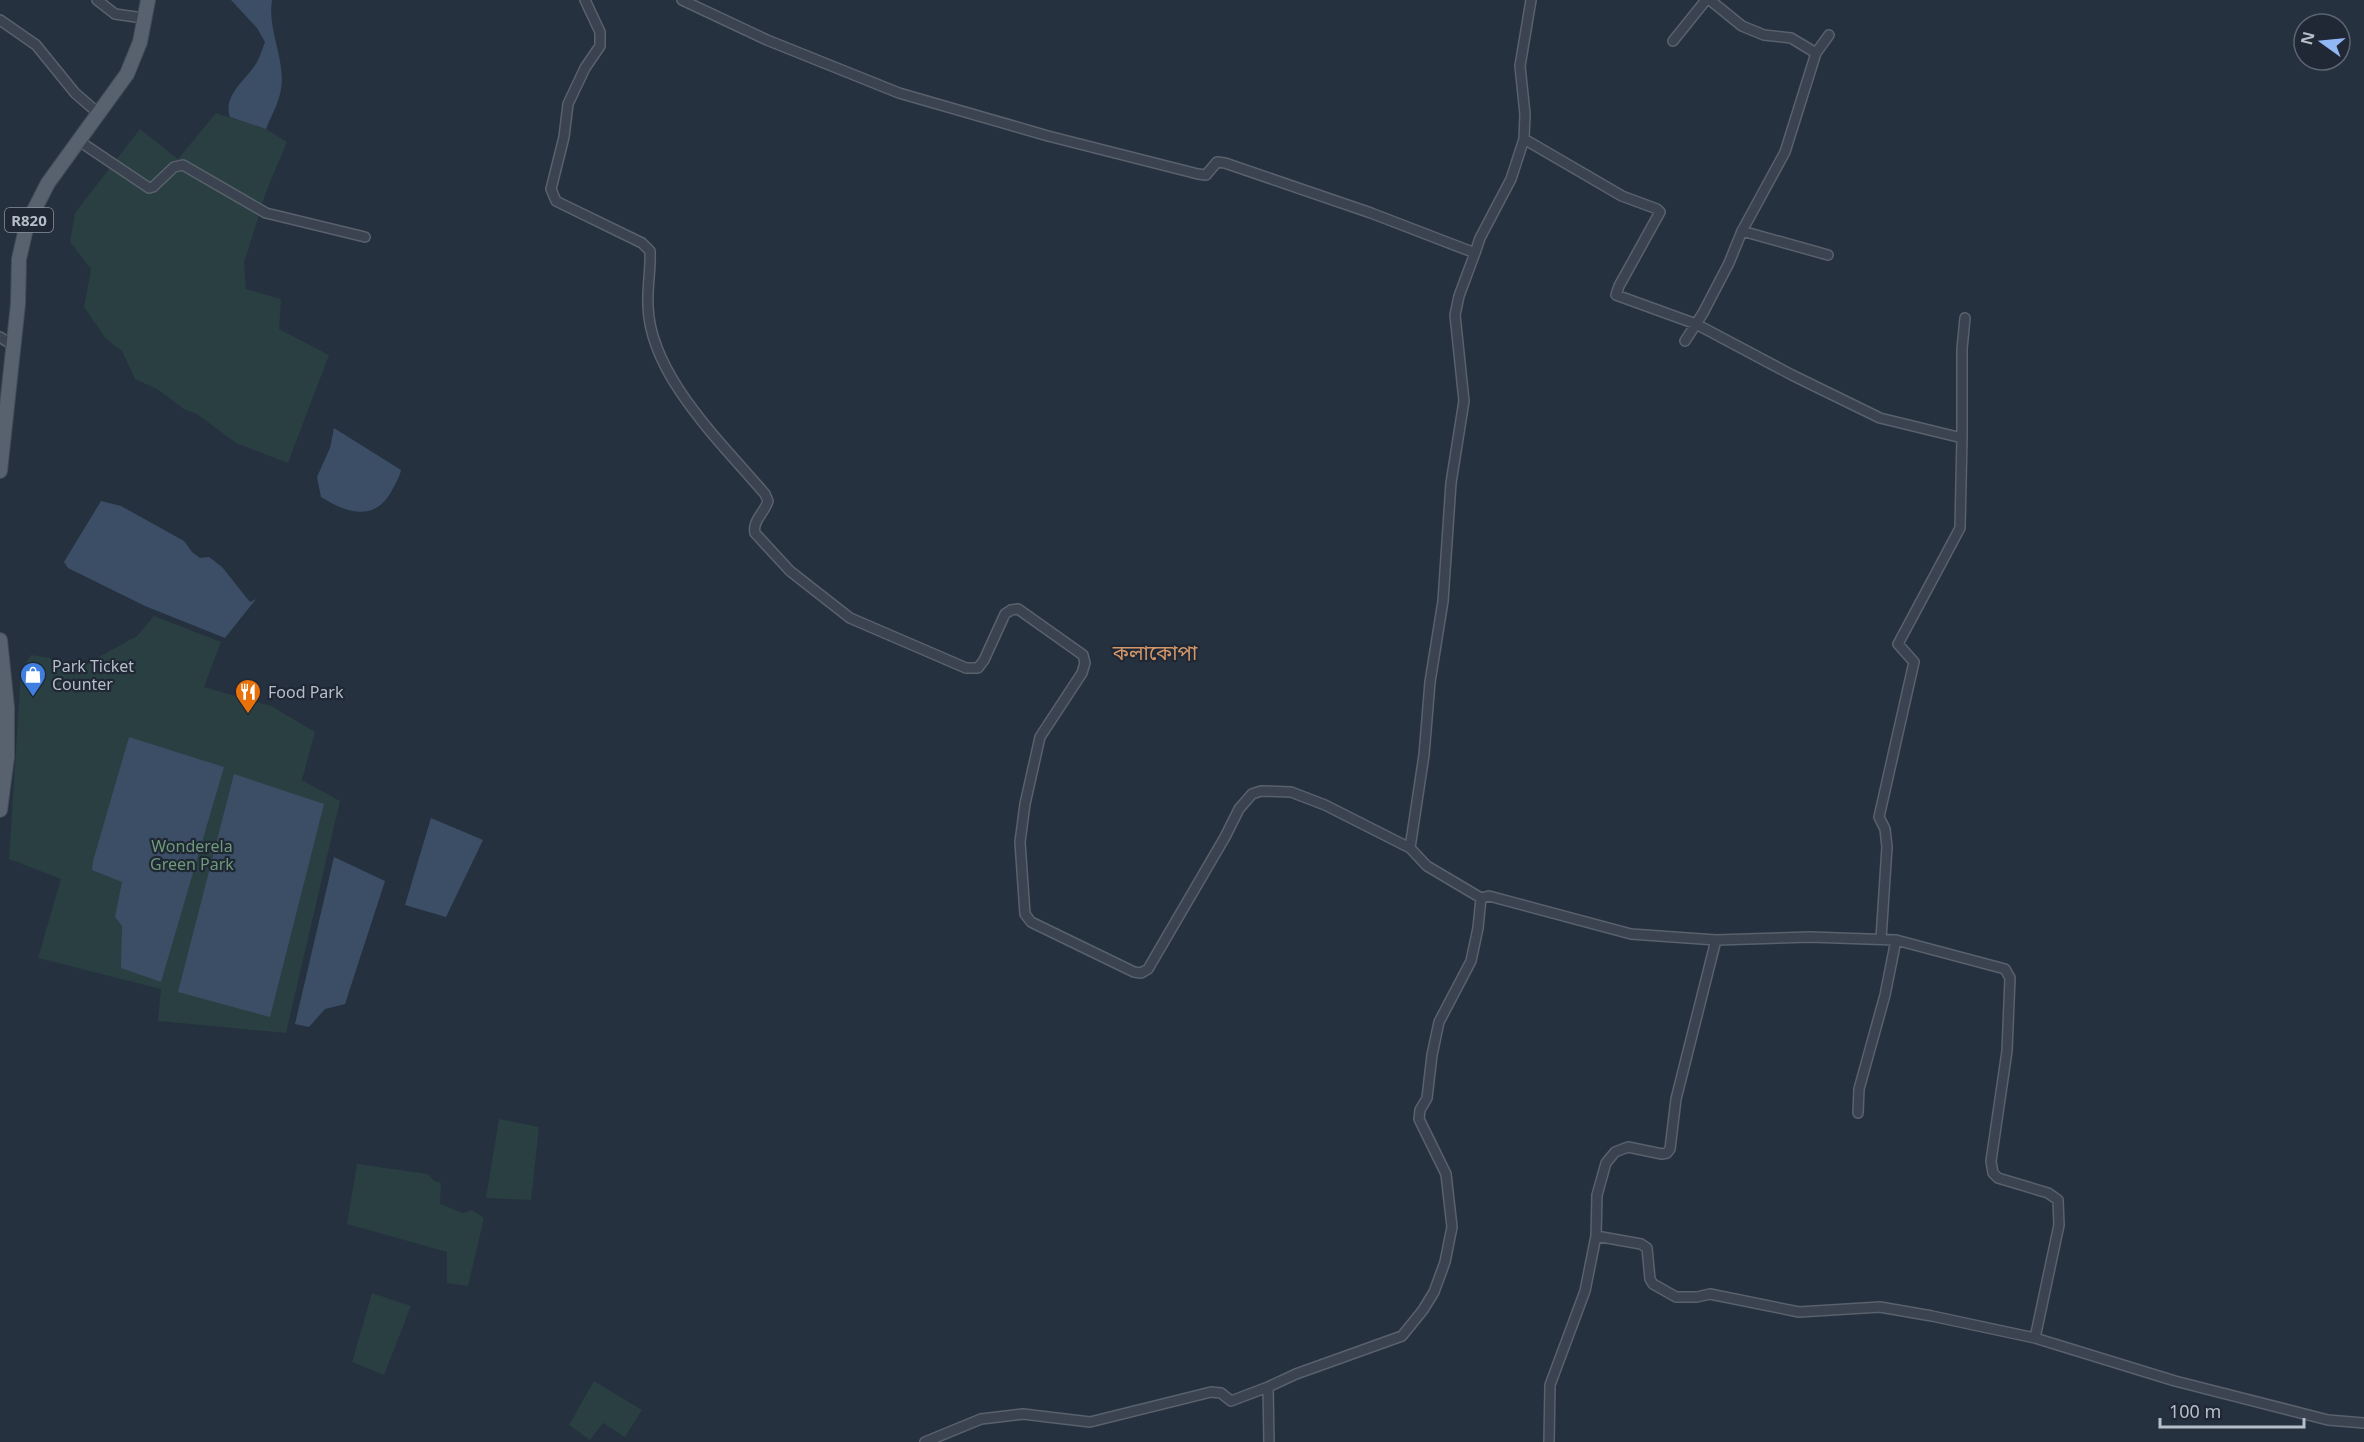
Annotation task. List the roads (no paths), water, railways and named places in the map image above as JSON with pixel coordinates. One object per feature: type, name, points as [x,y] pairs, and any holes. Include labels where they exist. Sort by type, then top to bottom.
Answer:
[{"type":"main road","name":"R820","points":[[0,471],[14,346],[19,259],[27,224],[48,183],[127,74],[140,42],[148,0]]},
{"type":"main road","points":[[0,640],[7,757],[0,810]]},
{"type":"street","points":[[97,0],[115,14],[143,18]]},
{"type":"street","points":[[585,0],[600,32],[600,46],[585,68],[568,104],[564,137],[551,189],[553,196],[564,205],[642,243],[650,250],[648,307],[657,350],[677,388],[765,494],[768,501],[766,508],[755,523],[755,533],[790,571],[850,618],[966,668],[978,668],[1005,614],[1018,609],[1083,655],[1085,663],[1082,673],[1040,737],[1025,804],[1020,842],[1025,914],[1030,922],[1134,972],[1141,973],[1148,969],[1239,809],[1252,794],[1261,791],[1291,792],[1325,805],[1410,848],[1427,866],[1481,898],[1489,896],[1631,934],[1716,940],[1810,937],[1896,940],[2005,969],[2010,978],[2007,1051],[1991,1161],[1993,1173],[1998,1178],[2048,1194],[2058,1200],[2060,1214],[2035,1338]]},
{"type":"street","points":[[682,0],[766,40],[899,93],[1048,136],[1198,174],[1206,175],[1216,162],[1225,163],[1371,213],[1475,253]]},
{"type":"street","points":[[1410,848],[1424,755],[1430,682],[1443,602],[1451,483],[1464,401],[1455,315],[1459,296],[1480,238],[1511,179],[1524,139],[1525,114],[1520,66],[1531,0]]},
{"type":"street","points":[[1673,41],[1708,0],[1742,26],[1764,35],[1791,38],[1816,53]]},
{"type":"street","points":[[0,20],[36,45],[75,93],[98,113]]},
{"type":"street","points":[[1685,341],[1729,263],[1742,231],[1785,152],[1816,53],[1829,34]]},
{"type":"street","points":[[1524,139],[1622,196],[1660,212],[1619,286],[1617,296],[1696,324],[1880,418],[1962,438]]},
{"type":"street","points":[[79,141],[149,188],[153,187],[174,167],[183,165],[266,213],[365,237]]},
{"type":"street","points":[[1742,231],[1828,255]]},
{"type":"street","points":[[1881,939],[1887,847],[1886,830],[1879,817],[1914,662],[1898,644],[1960,528],[1962,349],[1965,318]]},
{"type":"street","points":[[0,337],[14,346]]},
{"type":"street","points":[[925,1442],[981,1419],[1023,1414],[1090,1422],[1211,1392],[1221,1393],[1231,1401],[1268,1388],[1296,1374],[1402,1336],[1434,1292],[1446,1262],[1452,1227],[1446,1174],[1419,1119],[1420,1110],[1427,1098],[1439,1022],[1471,961],[1481,898]]},
{"type":"street","points":[[1549,1442],[1550,1385],[1585,1291],[1596,1236],[1597,1195],[1606,1163],[1615,1152],[1628,1147],[1662,1154],[1667,1153],[1670,1149],[1676,1099],[1716,940]]},
{"type":"street","points":[[1858,1113],[1859,1089],[1885,995],[1896,940]]},
{"type":"street","points":[[1596,1236],[1641,1244],[1647,1248],[1650,1279],[1653,1284],[1676,1297],[1697,1297],[1710,1294],[1798,1312],[1880,1307],[1932,1316],[2035,1338],[2175,1381],[2328,1420],[2364,1423]]},
{"type":"street","points":[[1268,1388],[1269,1442]]},
{"type":"water","points":[[231,0],[272,0],[272,22],[282,78],[279,99],[266,129],[230,117],[229,103],[232,96],[255,65],[265,42],[257,28]]},
{"type":"water","points":[[334,428],[401,470],[391,492],[376,508],[359,512],[340,507],[321,497],[317,477],[330,448]]},
{"type":"water","points":[[101,501],[121,506],[184,541],[200,558],[209,557],[222,567],[250,602],[256,599],[225,638],[145,606],[68,568],[64,562]]},
{"type":"water","points":[[129,737],[224,767],[161,982],[121,968],[122,926],[115,917],[122,882],[92,870]]},
{"type":"water","points":[[234,774],[324,804],[270,1017],[178,992]]},
{"type":"water","points":[[431,818],[483,840],[446,917],[405,905]]},
{"type":"water","points":[[334,857],[385,881],[345,1004],[325,1009],[309,1027],[295,1024]]},
{"type":"place","name":"Park Ticket Counter","points":[[33,698]]},
{"type":"place","name":"Food Park","points":[[248,715]]},
{"type":"district","name":"কলাকোপা","points":[[1155,652]]},
{"type":"park label","name":"Wonderela Green Park","points":[[192,855]]}]
